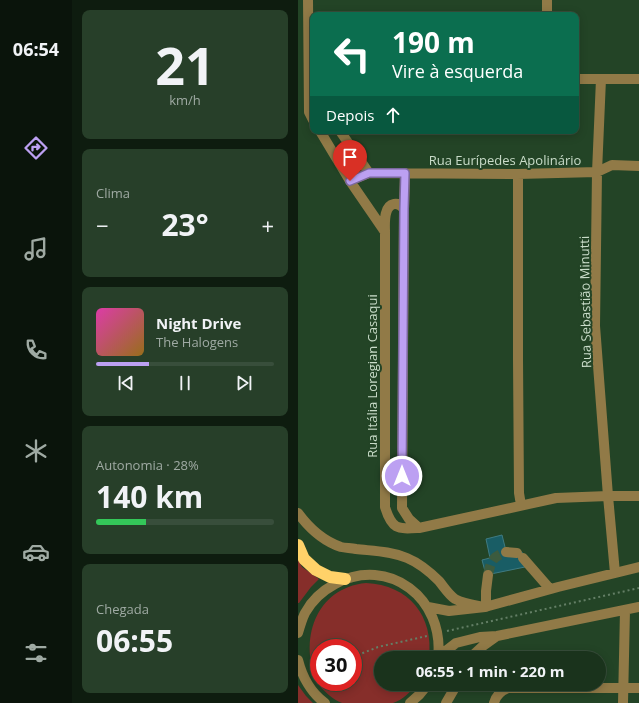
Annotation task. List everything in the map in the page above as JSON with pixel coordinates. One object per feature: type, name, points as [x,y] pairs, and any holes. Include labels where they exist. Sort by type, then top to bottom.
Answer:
[{"type":"highway","points":[[298,545],[304,559],[316,570],[330,577],[345,579]]},
{"type":"street","points":[[308,0],[310,57]]},
{"type":"street","points":[[547,0],[547,12]]},
{"type":"street","points":[[579,79],[639,79]]},
{"type":"street","name":"Rua Sebastião Minutti","points":[[601,79],[597,172],[595,326],[615,573]]},
{"type":"street","points":[[310,94],[308,112],[310,115]]},
{"type":"street","points":[[322,134],[350,181],[385,232]]},
{"type":"street","points":[[342,134],[369,173],[350,181]]},
{"type":"street","name":"Rua Eurípedes Apolinário","points":[[369,173],[518,174],[597,172],[612,165],[639,166]]},
{"type":"street","points":[[405,173],[402,508],[409,519],[419,528]]},
{"type":"street","points":[[518,174],[518,422],[519,493],[522,505]]},
{"type":"street","name":"Rua Itália Loregian Casaqui","points":[[404,209],[395,203],[389,206],[386,211],[385,232],[385,507],[388,517],[394,525],[402,529],[419,528],[556,498],[639,496]]},
{"type":"street","points":[[298,513],[306,524],[323,538],[342,547],[379,550],[406,558],[430,572],[440,582],[448,594],[456,599],[485,607]]},
{"type":"street","points":[[506,552],[520,555],[550,590]]},
{"type":"street","points":[[428,607],[449,611],[485,607],[639,567]]},
{"type":"street","points":[[298,632],[305,612],[326,588],[355,576],[366,575],[386,577],[405,585],[422,599],[428,607],[433,616],[438,634],[439,651]]},
{"type":"street","points":[[485,607],[488,575]]},
{"type":"street","points":[[446,651],[456,643],[480,637],[497,636],[639,607]]},
{"type":"street","points":[[623,703],[625,610]]},
{"type":"street","points":[[478,651],[497,636]]},
{"type":"street","points":[[298,662],[308,684],[314,693],[325,703]]},
{"type":"street","points":[[494,703],[499,693],[508,688],[639,688]]},
{"type":"street","points":[[410,703],[422,691]]},
{"type":"street","points":[[446,703],[453,691]]},
{"type":"path","points":[[362,654],[378,647],[639,588]]},
{"type":"shaded area","points":[[298,560],[302,567],[319,579],[299,603],[298,603]]},
{"type":"shaded area","points":[[366,583],[381,585],[395,590],[406,597],[416,606],[423,616],[427,629],[429,651],[374,651],[374,691],[410,691],[397,702],[342,703],[332,698],[325,691],[362,691],[362,639],[311,639],[315,619],[323,606],[334,595],[348,587]]},
{"type":"shaded area","points":[[298,685],[306,696],[313,703],[298,703]]},
{"type":"building","points":[[502,535],[507,555],[522,552],[525,567],[486,575],[482,560],[490,558],[486,539]]},
{"type":"tunnel","points":[[488,575],[493,560],[506,552]]},
{"type":"route","points":[[350,181],[369,173],[405,173],[402,476]]}]
